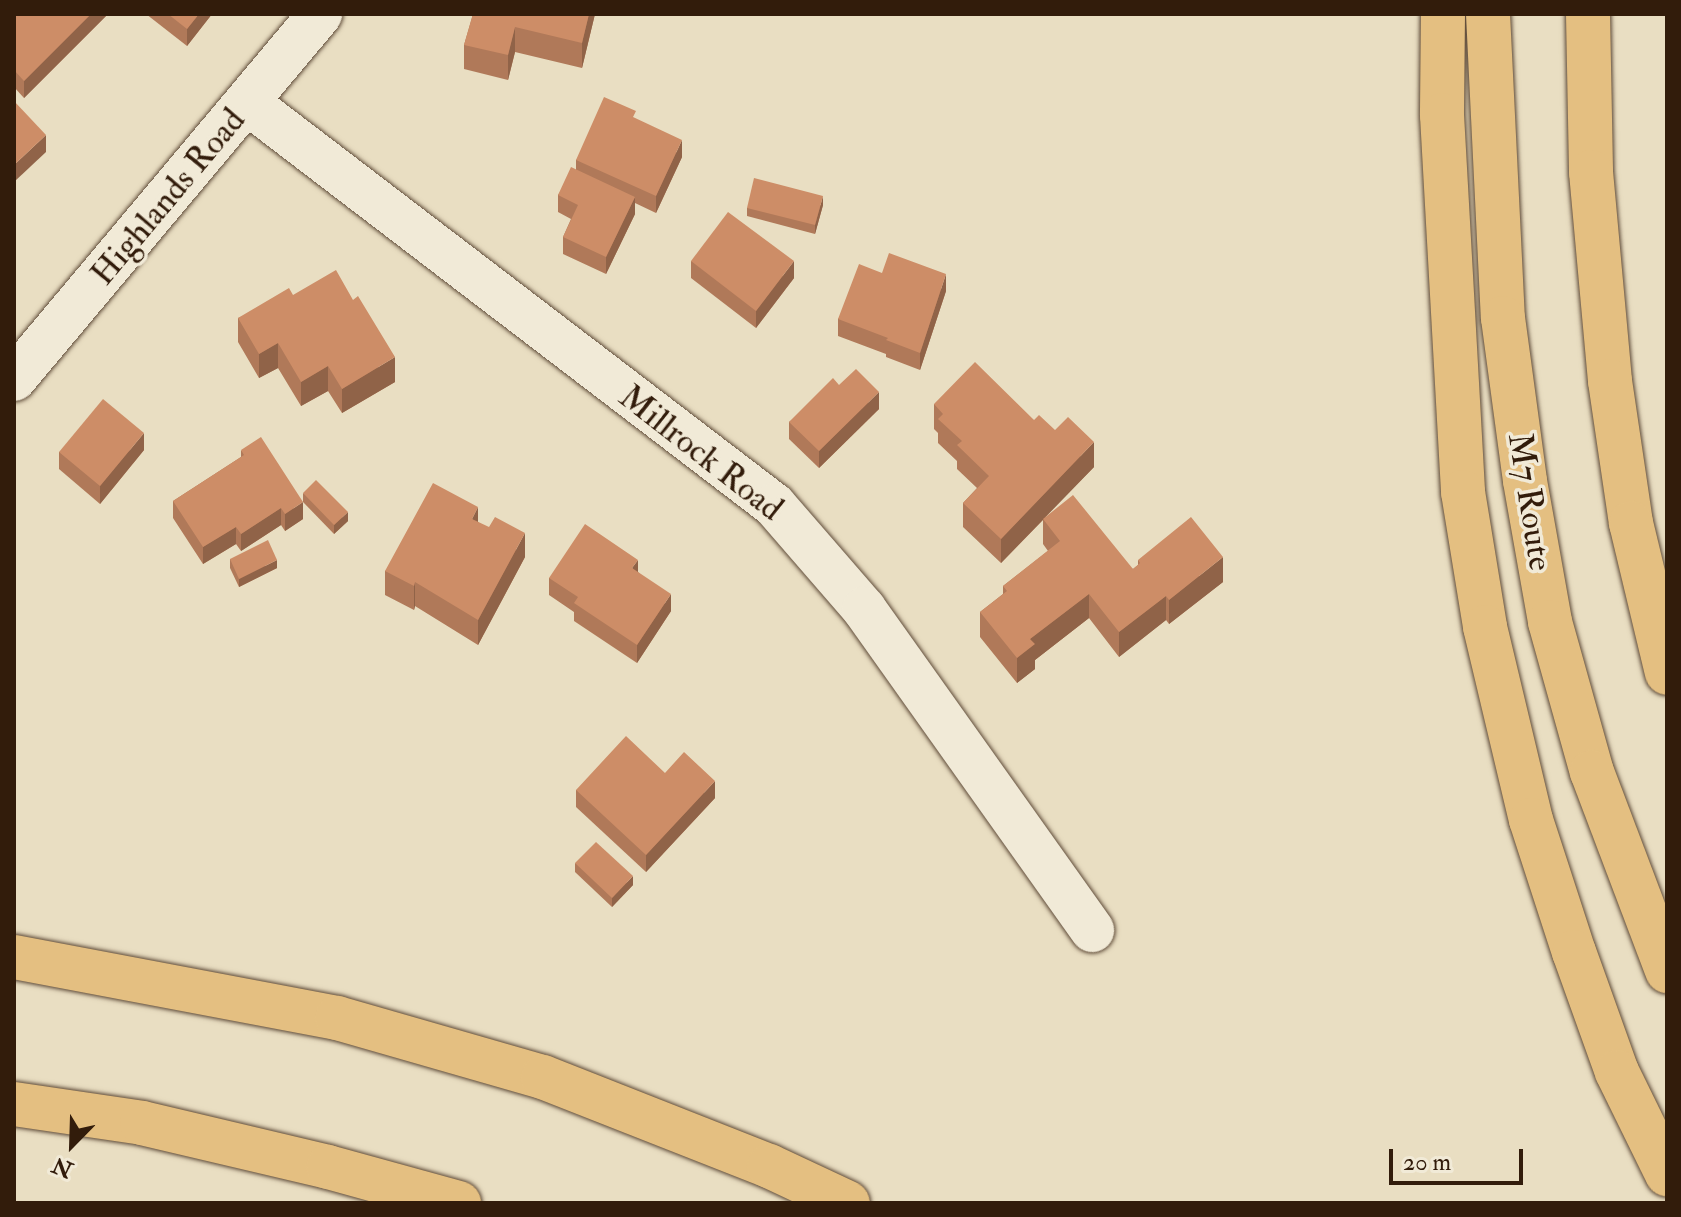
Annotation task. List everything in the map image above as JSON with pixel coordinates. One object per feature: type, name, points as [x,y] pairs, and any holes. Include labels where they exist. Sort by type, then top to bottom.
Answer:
[{"type":"highway","points":[[1443,14],[1442,130],[1463,492],[1485,627],[1531,820],[1574,952],[1617,1072],[1667,1174]]},
{"type":"highway","name":"M7 Route","points":[[1488,14],[1495,209],[1503,318],[1525,481],[1550,622],[1592,772],[1667,971]]},
{"type":"highway","points":[[1588,14],[1591,172],[1610,381],[1631,523],[1667,673]]},
{"type":"highway","points":[[14,957],[337,1018],[543,1077],[769,1166],[848,1203]]},
{"type":"highway","points":[[14,1104],[142,1123],[328,1167],[459,1203]]},
{"type":"street","name":"Highlands Road","points":[[14,379],[320,14]]},
{"type":"street","name":"Millrock Road","points":[[248,103],[774,505],[864,609],[1092,930]]},
{"type":"building","points":[[14,14],[91,14],[24,81],[14,70]]},
{"type":"building","points":[[168,14],[199,14],[187,29]]},
{"type":"building","points":[[473,14],[589,14],[582,43],[515,27],[508,55],[464,45]]},
{"type":"building","points":[[604,97],[636,111],[633,117],[682,140],[656,196],[576,160]]},
{"type":"building","points":[[14,101],[46,135],[14,165]]},
{"type":"building","points":[[571,167],[635,197],[606,257],[563,237],[578,205],[558,195]]},
{"type":"building","points":[[754,178],[823,196],[815,225],[747,208]]},
{"type":"building","points":[[728,212],[794,261],[756,311],[691,261]]},
{"type":"building","points":[[889,253],[946,274],[920,353],[838,319],[859,264],[882,273]]},
{"type":"building","points":[[336,270],[353,300],[358,296],[395,357],[342,389],[328,366],[301,382],[278,343],[259,354],[238,318],[289,288],[293,295]]},
{"type":"building","points":[[975,362],[1034,420],[1039,415],[1055,430],[1068,417],[1094,442],[1001,539],[963,503],[989,476],[957,445],[962,441],[938,419],[943,414],[934,404]]},
{"type":"building","points":[[856,369],[879,392],[819,451],[789,422],[833,378],[839,385]]},
{"type":"building","points":[[103,399],[144,433],[100,486],[59,452]]},
{"type":"building","points":[[261,437],[303,502],[285,514],[281,508],[241,534],[236,527],[203,547],[173,501],[244,455],[241,450]]},
{"type":"building","points":[[316,480],[348,512],[334,525],[303,493]]},
{"type":"building","points":[[433,483],[478,507],[472,519],[489,527],[495,517],[525,533],[478,620],[415,582],[414,586],[385,571]]},
{"type":"building","points":[[1073,495],[1133,569],[1140,563],[1138,560],[1191,517],[1223,557],[1169,600],[1166,596],[1119,632],[1089,594],[1030,639],[1035,644],[1017,658],[980,612],[1007,591],[1003,586],[1060,541],[1043,519]]},
{"type":"building","points":[[585,524],[638,560],[632,568],[671,594],[637,645],[574,603],[578,597],[549,578]]},
{"type":"building","points":[[268,540],[277,560],[239,579],[230,559]]},
{"type":"building","points":[[626,736],[665,773],[684,752],[715,781],[646,855],[576,790]]},
{"type":"building","points":[[596,842],[633,876],[612,898],[575,863]]}]
